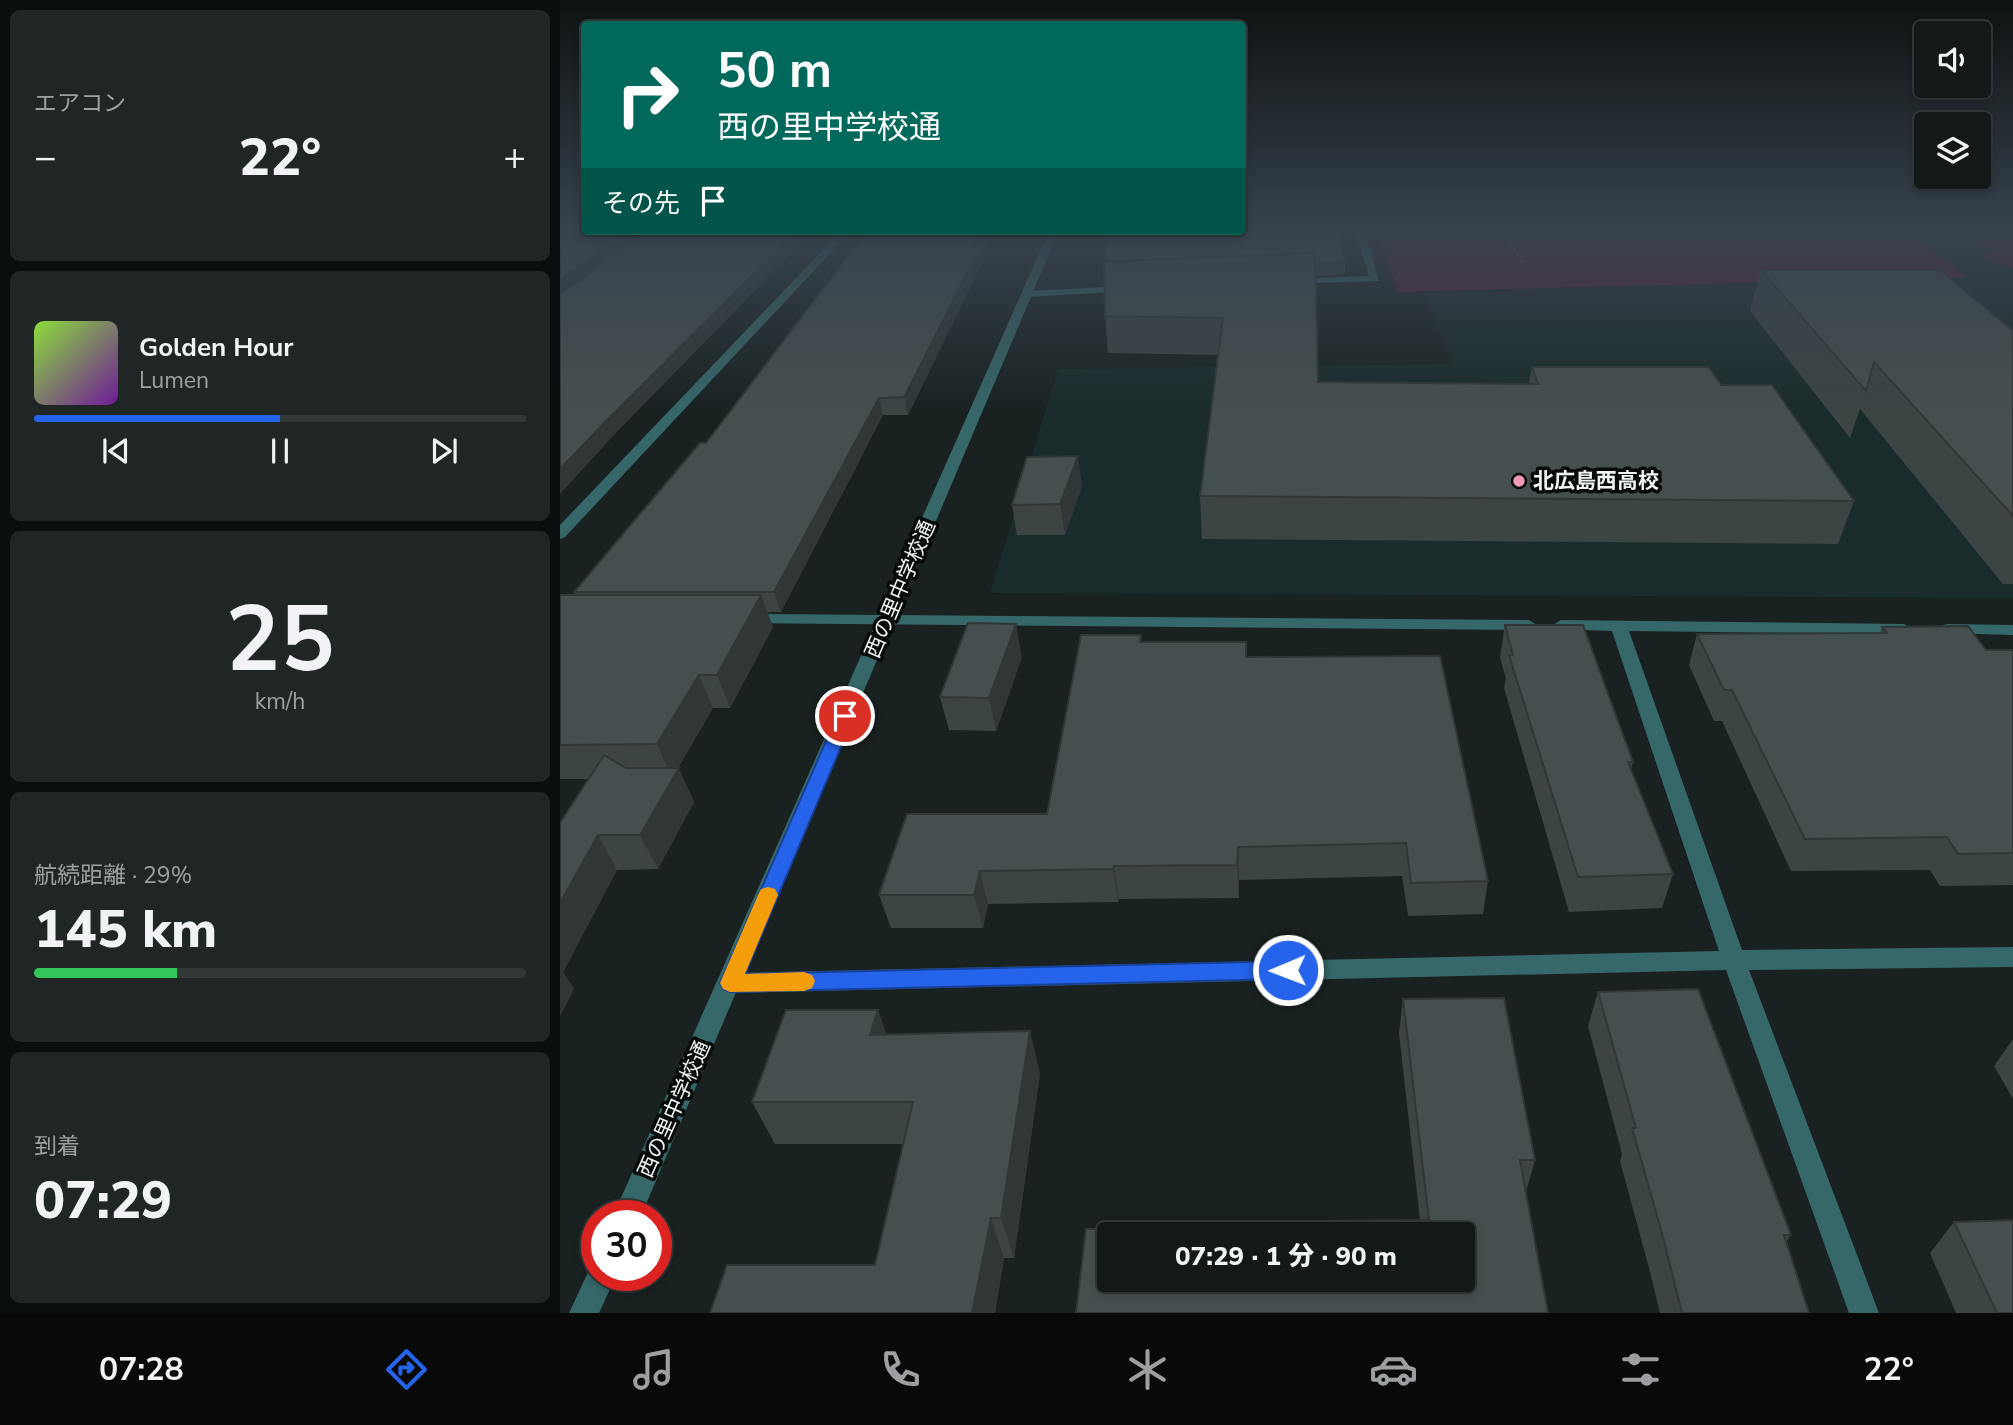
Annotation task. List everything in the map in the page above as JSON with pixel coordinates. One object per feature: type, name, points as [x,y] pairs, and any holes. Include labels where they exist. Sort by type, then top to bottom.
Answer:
[{"type":"street","points":[[560,534],[789,291]]},
{"type":"street","points":[[1028,294],[1089,291]]},
{"type":"street","name":"西の里中学校通","points":[[634,1200],[1028,294]]},
{"type":"street","points":[[737,620],[887,619],[2013,630]]},
{"type":"street","points":[[1619,626],[1734,960],[1864,1313]]},
{"type":"street","points":[[730,983],[1734,960],[2013,957]]},
{"type":"street","points":[[584,1313],[594,1291]]},
{"type":"shaded area","name":"北広島西高校","points":[[2013,291],[2013,598],[990,593],[1058,369],[1451,364],[1425,292]]},
{"type":"building","points":[[564,291],[736,291],[560,469],[560,294]]},
{"type":"building","points":[[821,291],[958,291],[904,397],[879,398],[774,592],[574,592],[700,443],[706,443]]},
{"type":"building","points":[[1105,291],[1316,291],[1318,382],[1538,384],[1532,367],[1709,367],[1721,385],[1772,385],[1854,501],[1200,496],[1223,318],[1105,316]]},
{"type":"building","points":[[1779,291],[1965,291],[2013,331],[2013,516],[1874,362],[1866,391]]},
{"type":"building","points":[[1078,456],[1060,504],[1012,505],[1027,457]]},
{"type":"building","points":[[560,595],[761,595],[717,675],[699,675],[657,744],[560,745]]},
{"type":"building","points":[[968,623],[1016,624],[989,698],[940,697]]},
{"type":"building","points":[[1505,625],[1583,625],[1633,762],[1628,762],[1673,874],[1578,877],[1509,655],[1513,655]]},
{"type":"building","points":[[1968,626],[1986,650],[2013,650],[2013,853],[1958,854],[1947,837],[1805,839],[1732,690],[1724,690],[1697,634],[1887,633],[1882,627]]},
{"type":"building","points":[[1081,635],[1141,635],[1140,642],[1246,642],[1246,657],[1440,656],[1488,881],[1411,883],[1406,843],[1238,847],[1237,865],[980,871],[974,895],[879,895],[907,814],[1047,814]]},
{"type":"building","points":[[604,755],[626,768],[679,768],[640,835],[598,835],[560,903],[560,823]]},
{"type":"building","points":[[1698,989],[1791,1235],[1784,1235],[1809,1313],[1682,1313],[1632,1128],[1636,1128],[1598,992]]},
{"type":"building","points":[[1504,998],[1535,1160],[1520,1160],[1548,1313],[1076,1313],[1086,1229],[1097,1229],[1097,1292],[1475,1292],[1475,1222],[1302,1222],[1429,1220],[1403,999]]},
{"type":"building","points":[[786,1010],[878,1010],[870,1035],[1030,1031],[1001,1218],[991,1218],[972,1313],[710,1313],[727,1265],[875,1265],[913,1102],[752,1102]]},
{"type":"building","points":[[2013,1220],[2013,1313],[1997,1313],[1954,1222]]},
{"type":"slow traffic","points":[[768,895],[730,983],[804,981]]},
{"type":"place","name":"北広島西高校","points":[[1519,481]]},
{"type":"route","points":[[845,716],[730,983],[1288,970]]}]
